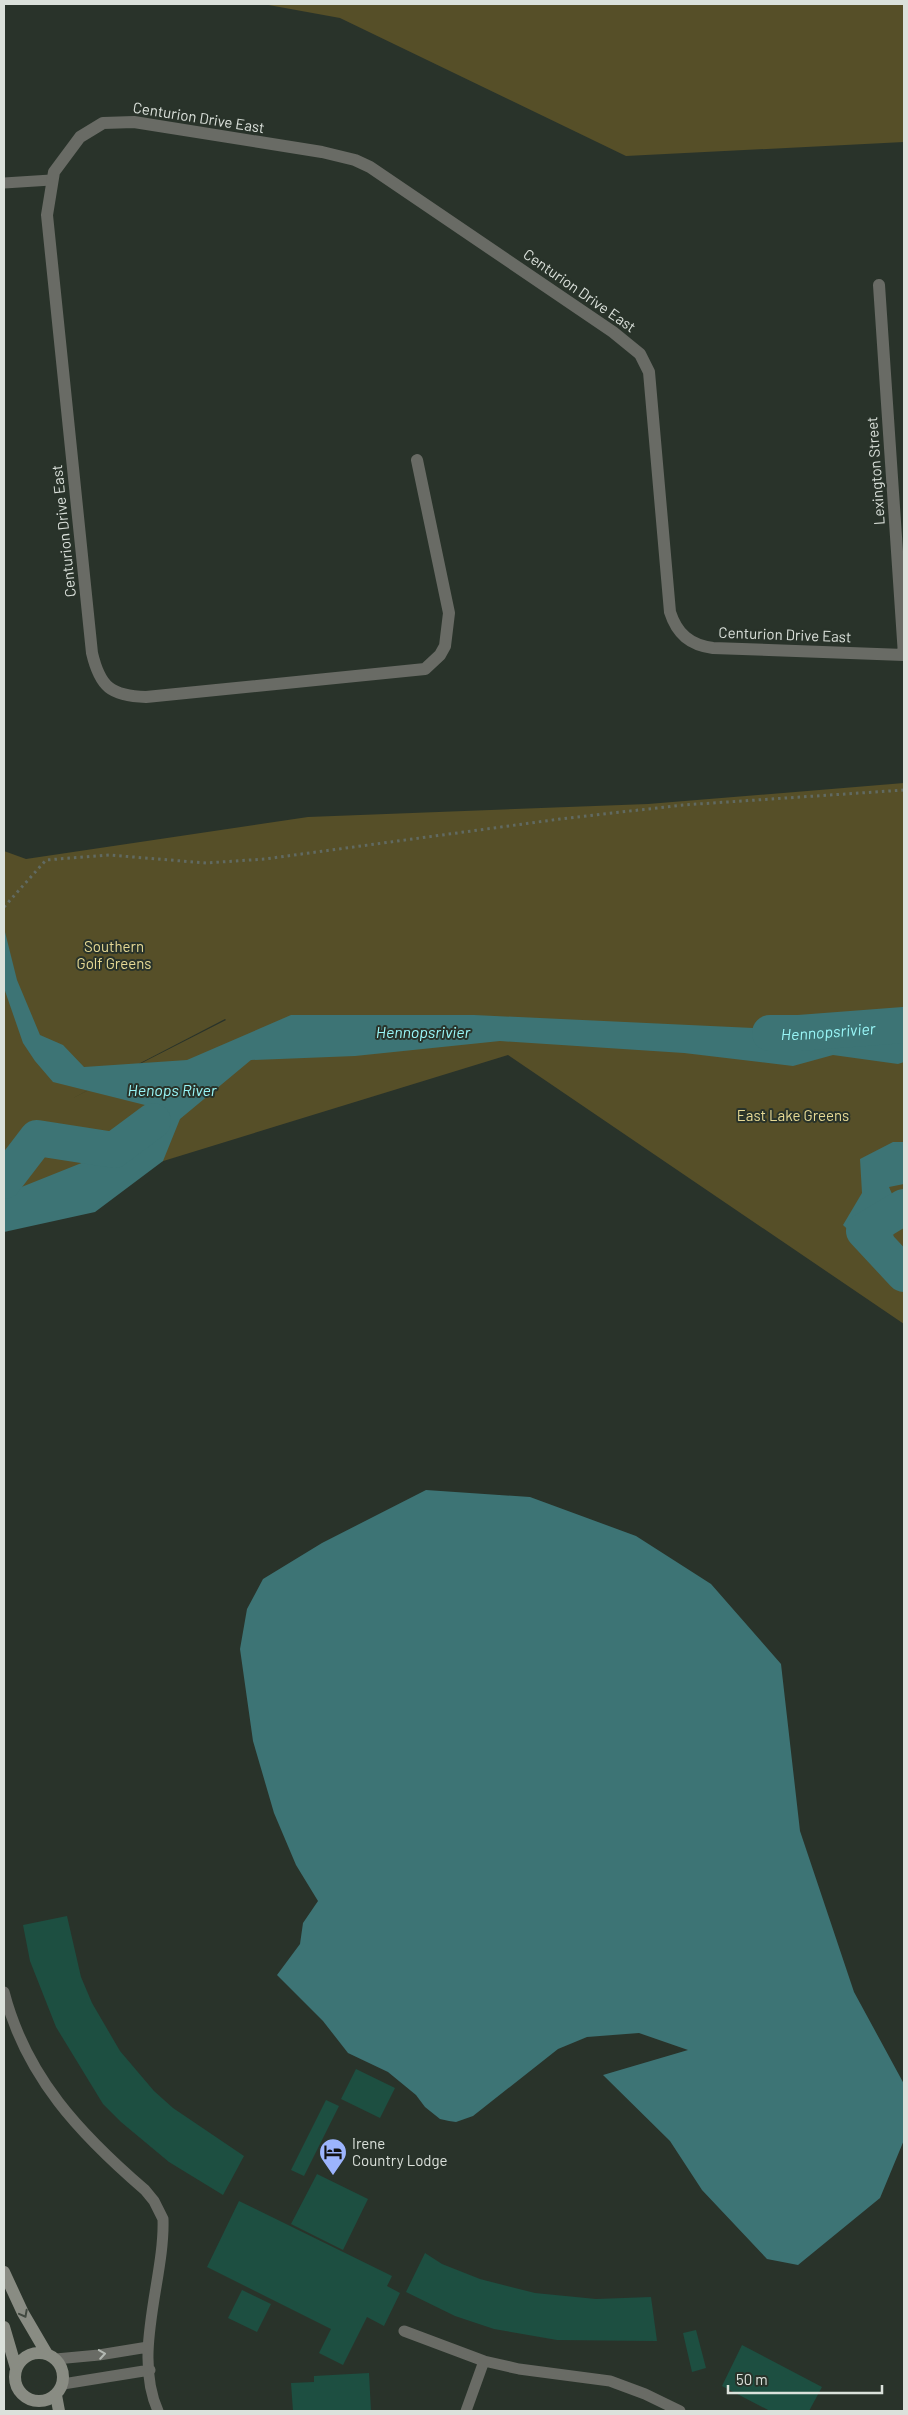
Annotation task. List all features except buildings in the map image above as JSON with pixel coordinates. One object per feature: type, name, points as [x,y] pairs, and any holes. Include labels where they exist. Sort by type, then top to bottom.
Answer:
[{"type":"main road","points":[[4,2272],[23,2313],[64,2376],[59,2390],[59,2411]]},
{"type":"main road","points":[[4,2327],[16,2368],[16,2385],[27,2398],[30,2411]]},
{"type":"main road","points":[[16,2368],[29,2354],[38,2352],[52,2356]]},
{"type":"main road","points":[[27,2398],[37,2401],[47,2400],[59,2390]]},
{"type":"street","name":"Centurion Drive East","points":[[417,460],[449,614],[445,646],[440,656],[425,669],[146,696],[117,694],[103,683],[97,672],[92,653],[47,215],[51,180],[57,166],[80,137],[103,123],[134,122],[322,152],[355,160],[370,168],[613,332],[640,354],[649,372],[670,612],[674,627],[687,639],[714,648],[904,655]]},
{"type":"street","name":"Lexington Street","points":[[879,285],[904,655]]},
{"type":"lane","points":[[4,183],[51,180]]},
{"type":"lane","points":[[4,1992],[26,2054],[61,2107],[108,2159],[145,2190],[163,2219],[148,2347],[156,2409]]},
{"type":"lane","points":[[404,2331],[484,2361],[519,2369],[610,2381],[659,2407],[680,2411]]},
{"type":"lane","points":[[52,2356],[148,2347]]},
{"type":"lane","points":[[466,2411],[484,2361]]},
{"type":"lane","points":[[59,2390],[150,2370]]},
{"type":"path","points":[[4,907],[46,860],[109,855],[206,864],[255,860],[683,805],[904,790]]},
{"type":"green space","points":[[263,4],[904,4],[904,142],[626,156],[340,18]]},
{"type":"green space","points":[[904,783],[904,1324],[508,1055],[4,1210],[4,851],[26,859],[308,817],[648,804]],"holes":[[[225,1019],[226,1020],[71,1099]]]},
{"type":"water","name":"Henops River","points":[[4,928],[17,980],[40,1035],[63,1045],[84,1067],[187,1060],[291,1015],[474,1015],[819,1031],[904,1023],[904,1062],[898,1064],[833,1055],[793,1066],[684,1053],[500,1041],[355,1056],[251,1060],[180,1119],[163,1161],[95,1212],[4,1232],[4,1194],[114,1150],[149,1106],[53,1082],[35,1061],[23,1043],[4,988]]},
{"type":"water","points":[[893,1142],[904,1142],[904,1184],[889,1187],[899,1210],[904,1211],[904,1222],[893,1229],[894,1246],[904,1261],[904,1283],[843,1225],[862,1193],[860,1159]]},
{"type":"water","points":[[426,1490],[530,1497],[636,1536],[711,1584],[781,1664],[800,1831],[854,1992],[904,2084],[904,2140],[880,2198],[798,2265],[767,2259],[702,2190],[670,2141],[603,2075],[688,2050],[639,2033],[587,2037],[558,2049],[473,2116],[456,2122],[449,2121],[440,2119],[425,2107],[416,2095],[388,2072],[348,2053],[323,2021],[277,1975],[300,1944],[303,1923],[318,1901],[296,1865],[274,1813],[253,1741],[240,1649],[247,1609],[263,1579],[322,1543]]},
{"type":"waterway","name":"Hennopsrivier","points":[[770,1033],[799,1033],[904,1025]]},
{"type":"waterway","name":"Hennopsrivier","points":[[4,1181],[37,1138],[114,1150],[153,1121]]},
{"type":"waterway","name":"Hennopsrivier","points":[[904,1207],[864,1231],[904,1274]]},
{"type":"place","name":"Irene Country Lodge","points":[[333,2176]]},
{"type":"park label","name":"Southern Golf Greens","points":[[114,954]]},
{"type":"park label","name":"East Lake Greens","points":[[793,1115]]}]
